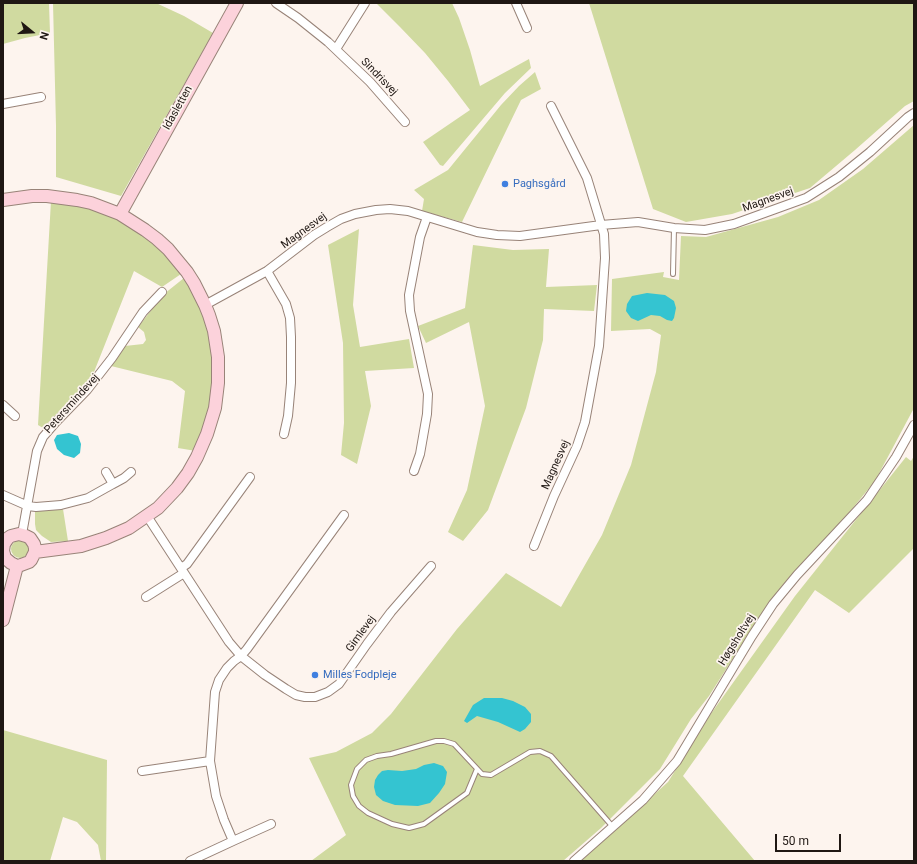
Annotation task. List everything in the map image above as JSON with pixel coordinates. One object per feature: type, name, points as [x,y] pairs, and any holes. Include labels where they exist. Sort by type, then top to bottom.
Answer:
[{"type":"street","name":"Idasletten","points":[[120,214],[237,3]]},
{"type":"street","name":"Sindrisvej","points":[[276,3],[298,18],[336,49],[370,82],[405,122]]},
{"type":"street","points":[[336,49],[365,3]]},
{"type":"street","points":[[516,3],[527,28]]},
{"type":"street","points":[[3,104],[41,97]]},
{"type":"street","name":"Magnesvej","points":[[534,546],[554,496],[577,446],[585,422],[599,346],[605,258],[604,234],[587,178],[551,106]]},
{"type":"street","name":"Magnesvej","points":[[205,305],[267,271],[327,226],[355,214],[376,210],[390,209],[408,211],[477,232],[497,236],[520,236],[601,225],[638,222],[674,228],[705,230],[734,224],[806,198],[839,177],[914,113]]},
{"type":"street","points":[[3,200],[32,196],[62,197],[91,203],[120,214],[145,230],[168,249],[194,283],[205,305],[214,331],[218,357],[218,383],[215,408],[205,440],[188,473],[177,488],[158,508],[129,528],[106,538],[81,546],[34,552]]},
{"type":"street","points":[[414,472],[422,443],[427,414],[428,394],[410,311],[409,295],[420,237],[427,217]]},
{"type":"street","points":[[267,271],[286,304],[290,318],[291,383],[288,416],[284,434]]},
{"type":"street","name":"Petersmindevej","points":[[22,534],[37,452],[43,437],[87,390],[112,358],[143,312],[162,292]]},
{"type":"street","points":[[3,405],[15,416]]},
{"type":"street","name":"Høgsholtvej","points":[[574,861],[643,800],[677,761],[752,636],[773,604],[797,575],[867,500],[896,457],[914,424]]},
{"type":"street","points":[[106,472],[113,484]]},
{"type":"street","points":[[3,495],[28,506],[36,507],[61,505],[88,498],[124,478],[131,472]]},
{"type":"street","points":[[146,597],[182,570],[250,477]]},
{"type":"street","points":[[233,841],[216,796],[210,761],[215,692],[219,680],[227,668],[247,649],[344,515]]},
{"type":"street","name":"Gimlevej","points":[[147,516],[229,642],[241,656],[286,689],[296,695],[305,697],[315,697],[328,692],[339,684],[366,644],[391,612],[431,566]]},
{"type":"street","points":[[22,534],[30,538],[35,548],[31,560],[17,566],[8,561],[4,555],[3,548],[6,541],[11,536],[22,534]]},
{"type":"street","points":[[3,620],[17,566]]},
{"type":"street","points":[[142,771],[210,761]]},
{"type":"street","points":[[190,861],[272,824]]},
{"type":"lane","points":[[673,274],[674,228]]},
{"type":"lane","points":[[477,769],[467,793],[424,824],[409,828],[392,824],[368,813],[359,806],[353,796],[351,784],[357,769],[366,760],[436,741],[444,741],[454,744],[482,774],[491,775],[530,752],[540,751],[551,756],[613,827]]},
{"type":"green space","points":[[3,3],[49,3],[50,33],[3,44]]},
{"type":"green space","points":[[53,3],[156,3],[184,16],[213,33],[121,196],[56,177]]},
{"type":"green space","points":[[376,3],[452,3],[470,50],[480,86],[529,59],[531,68],[505,93],[443,166],[440,165],[423,142],[470,110],[425,53]]},
{"type":"green space","points":[[589,3],[914,3],[914,101],[905,106],[810,188],[732,214],[686,222],[653,209]]},
{"type":"green space","points":[[535,72],[541,89],[521,100],[462,222],[422,211],[424,199],[414,190],[448,170],[501,105]]},
{"type":"green space","points":[[914,125],[914,408],[875,481],[843,520],[767,605],[709,696],[691,719],[660,769],[601,828],[563,861],[311,861],[346,835],[309,758],[336,752],[372,733],[391,714],[457,629],[506,573],[561,607],[602,535],[631,465],[656,372],[661,335],[650,329],[611,331],[612,279],[664,272],[663,277],[679,280],[681,236],[706,237],[778,217],[819,200],[863,169]]},
{"type":"green space","points":[[51,201],[83,206],[122,221],[148,238],[166,254],[181,274],[162,287],[134,271],[92,377],[43,428],[38,425]]},
{"type":"green space","points":[[359,229],[353,305],[360,347],[409,339],[414,368],[365,371],[371,406],[357,464],[341,455],[344,423],[343,343],[328,245]]},
{"type":"green space","points":[[473,245],[513,250],[549,249],[546,287],[597,285],[594,311],[544,309],[543,340],[526,408],[488,510],[463,541],[448,532],[467,490],[485,406],[469,322],[426,343],[418,326],[465,308]]},
{"type":"green space","points":[[184,278],[202,310],[209,334],[214,364],[211,408],[196,451],[178,448],[185,391],[172,381],[111,366],[125,346],[143,344],[146,340],[144,332],[138,327],[164,294]]},
{"type":"green space","points":[[914,456],[914,548],[849,613],[815,590],[683,776],[755,861],[580,861],[668,782],[710,715],[795,596],[906,457],[911,461]]},
{"type":"green space","points":[[63,509],[68,541],[51,542],[36,530],[35,510]]},
{"type":"green space","points":[[20,540],[26,543],[29,549],[26,555],[20,558],[14,555],[11,549],[14,543]]},
{"type":"green space","points":[[3,730],[107,760],[106,861],[101,861],[98,845],[77,822],[63,817],[50,861],[3,861]]},
{"type":"water","points":[[647,293],[665,295],[674,301],[676,308],[672,321],[660,316],[651,315],[638,321],[631,318],[626,311],[627,304],[632,296]]},
{"type":"water","points":[[69,433],[78,436],[81,444],[80,453],[74,458],[64,455],[57,449],[54,440],[57,435]]},
{"type":"water","points":[[484,698],[502,698],[513,701],[525,707],[531,714],[531,722],[520,732],[498,722],[477,716],[467,723],[464,721],[473,705]]},
{"type":"water","points":[[434,763],[443,766],[447,772],[445,784],[430,803],[418,806],[395,805],[383,801],[376,795],[374,787],[375,780],[382,771],[416,769],[424,765]]},
{"type":"place","name":"Paghsgård","points":[[505,184]]},
{"type":"place","name":"Milles Fodpleje","points":[[315,675]]}]
